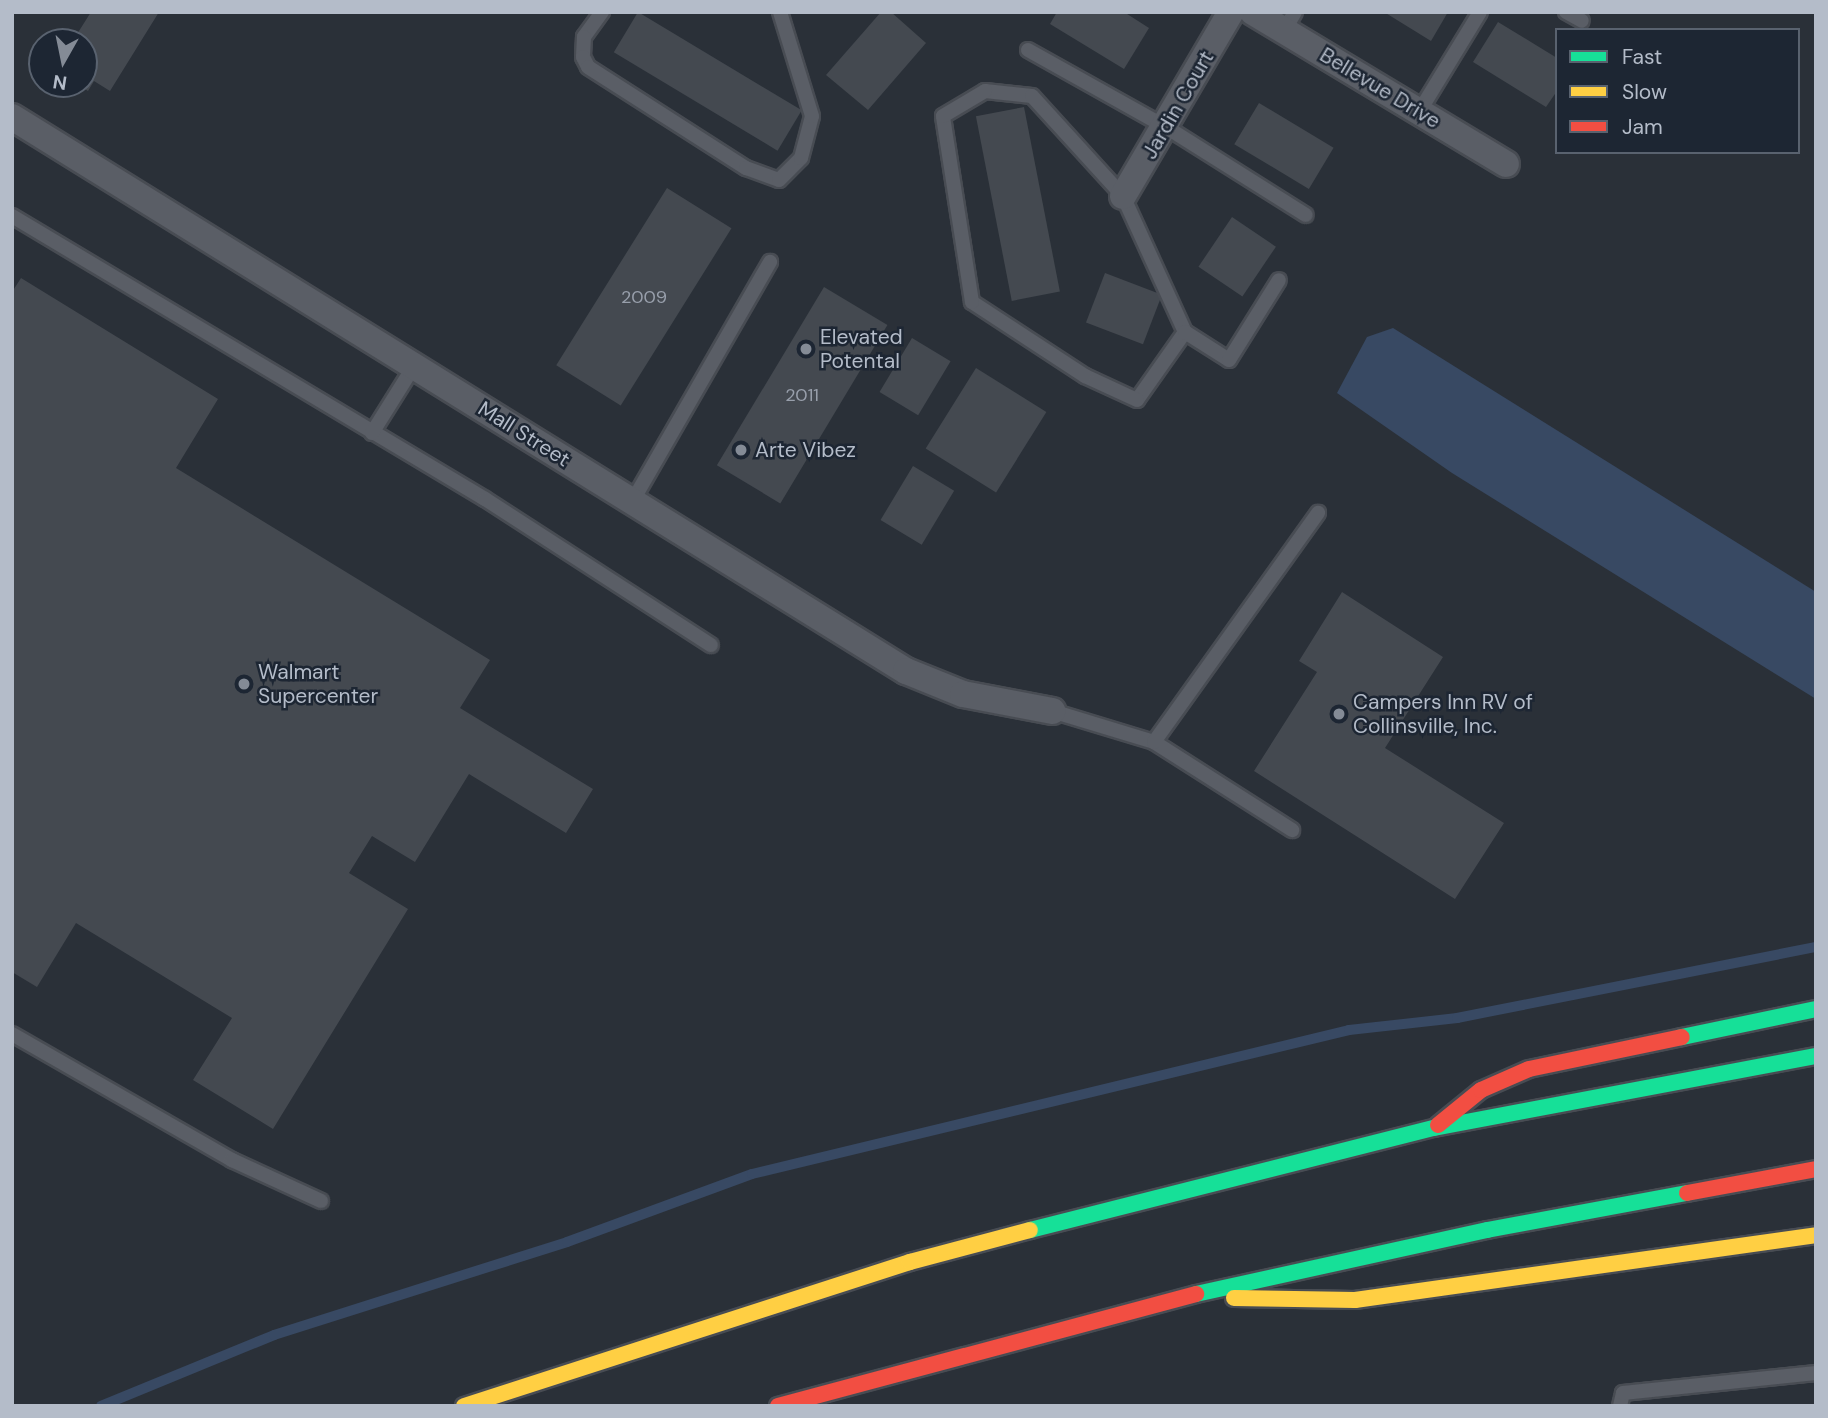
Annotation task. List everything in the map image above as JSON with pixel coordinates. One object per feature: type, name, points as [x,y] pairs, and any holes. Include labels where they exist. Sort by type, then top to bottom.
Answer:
[{"type":"highway","points":[[1434,1128],[1481,1090],[1529,1069],[1816,1009]]},
{"type":"highway","points":[[464,1406],[910,1262],[1434,1128],[1816,1056]]},
{"type":"highway","points":[[778,1406],[1197,1294],[1487,1230],[1816,1169]]},
{"type":"highway","points":[[1197,1294],[1279,1302],[1355,1300],[1816,1235]]},
{"type":"street","name":"Jardin Court","points":[[1123,196],[1166,127],[1231,12]]},
{"type":"street","name":"Bellevue Drive","points":[[1253,12],[1290,21],[1419,112],[1506,164]]},
{"type":"street","name":"Mall Street","points":[[12,117],[905,671],[962,694],[1052,711]]},
{"type":"lane","points":[[602,12],[584,37],[583,57],[589,67],[746,168],[779,180],[801,158],[812,116],[780,12]]},
{"type":"lane","points":[[1419,112],[1480,12]]},
{"type":"lane","points":[[1566,12],[1582,21]]},
{"type":"lane","points":[[1028,50],[1166,127],[1306,215]]},
{"type":"lane","points":[[1185,332],[1137,400],[1085,376],[972,302],[943,116],[985,91],[1032,96],[1123,196],[1185,332],[1229,360],[1279,280]]},
{"type":"lane","points":[[12,216],[372,433],[711,645]]},
{"type":"lane","points":[[632,502],[770,262]]},
{"type":"lane","points":[[372,433],[414,366]]},
{"type":"lane","points":[[1154,742],[1318,513]]},
{"type":"lane","points":[[1052,711],[1154,742],[1292,830]]},
{"type":"lane","points":[[12,1034],[232,1160],[321,1201]]},
{"type":"lane","points":[[1620,1406],[1623,1393],[1816,1373]]},
{"type":"water","points":[[1393,328],[1816,592],[1816,699],[1452,473],[1337,393],[1367,337]]},
{"type":"building","points":[[91,12],[159,12],[110,91],[98,84],[98,28],[81,28]]},
{"type":"building","points":[[638,12],[802,110],[778,151],[614,52]]},
{"type":"building","points":[[881,12],[891,12],[926,43],[868,110],[826,75]]},
{"type":"building","points":[[1057,12],[1124,12],[1149,28],[1124,69],[1050,24]]},
{"type":"building","points":[[1384,12],[1448,12],[1431,41]]},
{"type":"building","points":[[1498,22],[1555,57],[1555,94],[1546,107],[1473,62]]},
{"type":"building","points":[[1259,103],[1334,148],[1309,189],[1234,144]]},
{"type":"building","points":[[1024,107],[1060,292],[1012,301],[976,116]]},
{"type":"building","points":[[667,188],[731,228],[621,406],[556,365]]},
{"type":"building","points":[[1232,217],[1276,247],[1242,296],[1198,267]]},
{"type":"building","points":[[1105,273],[1162,295],[1143,344],[1086,322]]},
{"type":"building","name":"Walmart Supercenter","points":[[21,278],[218,399],[176,468],[490,660],[460,708],[593,789],[566,833],[469,774],[415,862],[372,836],[349,873],[408,909],[273,1129],[193,1080],[232,1018],[76,923],[37,987],[12,972],[12,292]]},
{"type":"building","points":[[824,287],[887,325],[780,503],[717,465]]},
{"type":"building","points":[[912,338],[951,361],[918,415],[880,392]]},
{"type":"building","points":[[976,368],[1046,412],[996,493],[926,449]]},
{"type":"building","points":[[913,466],[954,491],[922,545],[881,520]]},
{"type":"building","points":[[1342,592],[1443,657],[1385,748],[1504,823],[1455,899],[1254,771],[1317,672],[1299,661]]},
{"type":"waterway","points":[[101,1406],[274,1335],[567,1242],[752,1174],[1349,1030],[1457,1018],[1816,947]]},
{"type":"traffic: fast","points":[[1682,1037],[1816,1009]]},
{"type":"traffic: fast","points":[[1030,1230],[1434,1128],[1816,1056]]},
{"type":"traffic: fast","points":[[1196,1294],[1487,1230],[1687,1193]]},
{"type":"traffic: slow","points":[[464,1406],[910,1262],[1030,1230]]},
{"type":"traffic: slow","points":[[1234,1298],[1355,1300],[1816,1235]]},
{"type":"traffic: jam","points":[[1438,1125],[1481,1090],[1529,1069],[1682,1037]]},
{"type":"traffic: jam","points":[[1687,1193],[1816,1169]]},
{"type":"traffic: jam","points":[[778,1406],[1196,1294]]},
{"type":"place","name":"Elevated Potental","points":[[806,349]]},
{"type":"place","name":"Arte Vibez","points":[[741,450]]},
{"type":"place","name":"Walmart Supercenter","points":[[244,684]]},
{"type":"place","name":"Campers Inn RV of Collinsville, Inc.","points":[[1339,714]]}]
